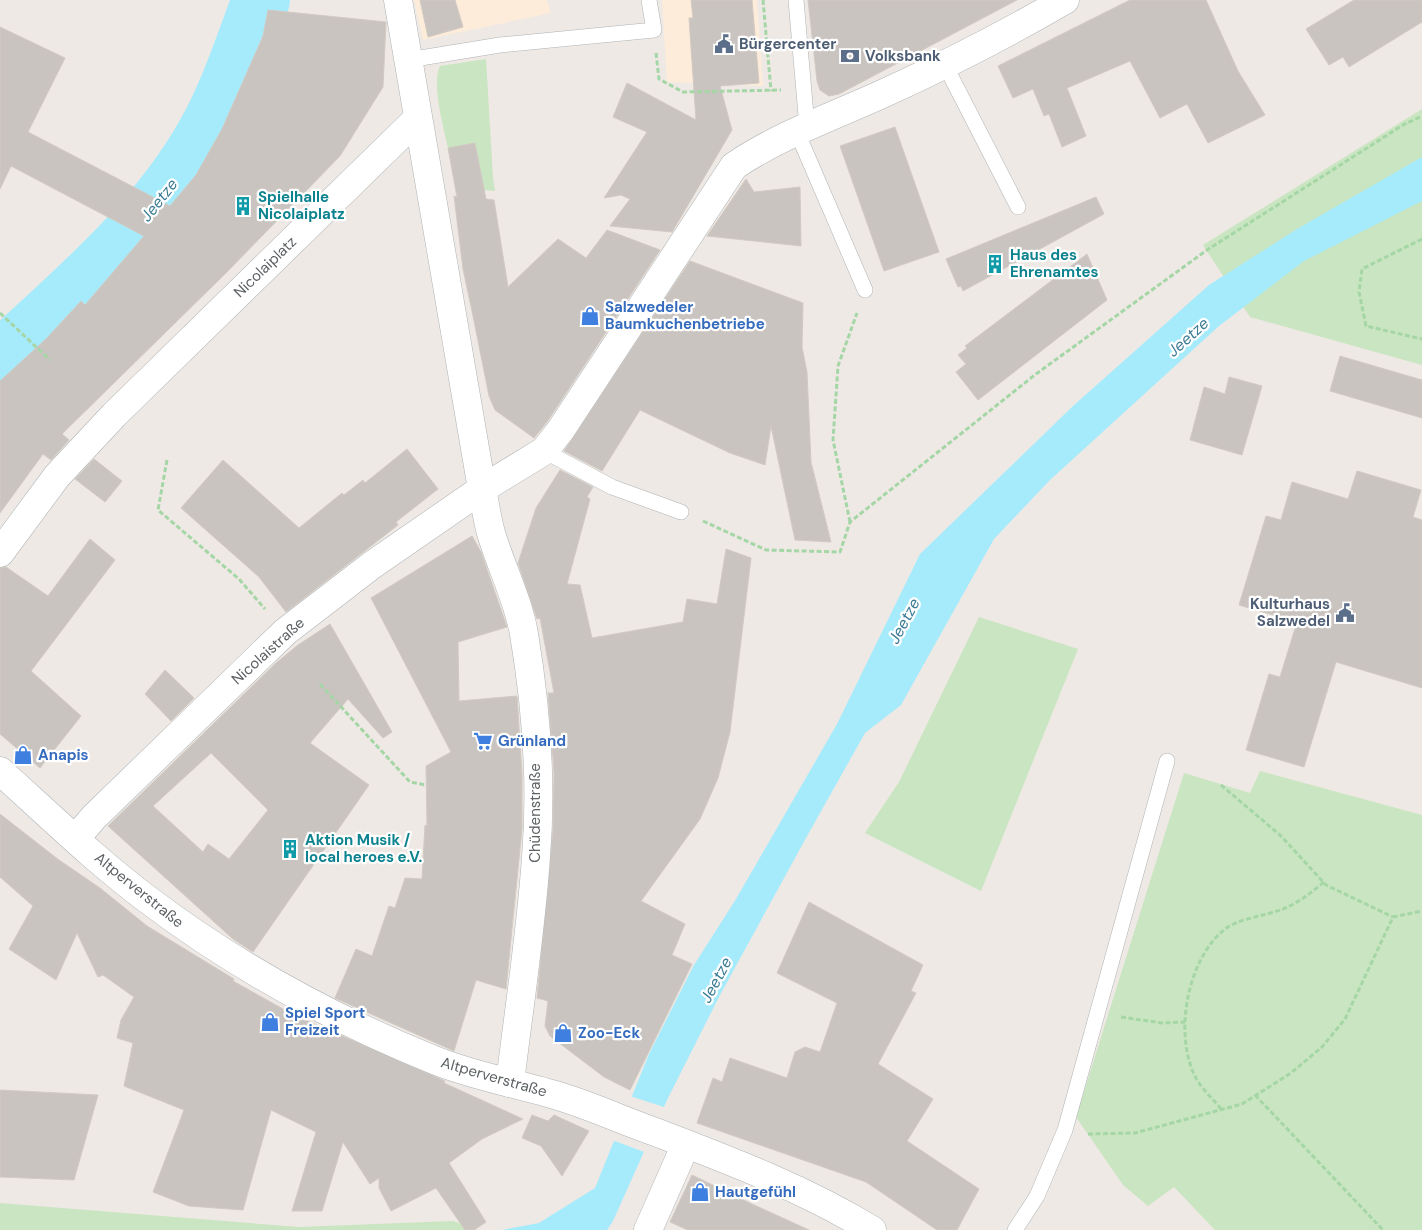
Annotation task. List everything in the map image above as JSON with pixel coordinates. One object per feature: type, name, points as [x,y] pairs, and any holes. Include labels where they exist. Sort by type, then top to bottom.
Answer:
[{"type":"street","points":[[398,0],[482,489]]},
{"type":"street","name":"Nicolaistraße","points":[[76,838],[94,816],[285,632],[372,565],[482,489],[544,451],[560,431],[679,254],[728,174],[746,158],[802,130],[946,65],[1066,0]]},
{"type":"street","name":"Nicolaiplatz","points":[[0,553],[57,476],[114,415],[417,119]]},
{"type":"street","name":"Chüdenstraße","points":[[482,489],[491,533],[509,580],[524,632],[534,716],[538,792],[535,874],[510,1083]]},
{"type":"street","name":"Altperverstraße","points":[[0,770],[144,897],[180,924],[267,978],[375,1034],[432,1059],[473,1074],[556,1095],[748,1168],[829,1206],[872,1230]]},
{"type":"street","points":[[648,1230],[686,1144]]},
{"type":"lane","points":[[408,60],[500,45],[654,30],[649,0]]},
{"type":"lane","points":[[796,0],[804,89],[802,130],[865,290]]},
{"type":"lane","points":[[946,65],[1018,207]]},
{"type":"lane","points":[[544,451],[612,487],[682,512]]},
{"type":"lane","points":[[1015,1230],[1037,1196],[1065,1130],[1167,761]]},
{"type":"path","points":[[763,0],[771,91]]},
{"type":"path","points":[[654,30],[659,79],[683,92],[804,89]]},
{"type":"path","points":[[850,522],[1036,374],[1207,250],[1403,125],[1422,116]]},
{"type":"path","points":[[1422,239],[1362,269],[1359,292],[1366,326],[1422,339]]},
{"type":"path","points":[[682,512],[766,550],[840,552],[850,522],[833,440],[838,366],[865,290]]},
{"type":"path","points":[[0,313],[49,359]]},
{"type":"path","points":[[167,460],[158,510],[239,579],[285,632]]},
{"type":"path","points":[[320,684],[410,782],[426,784]]},
{"type":"path","points":[[1221,785],[1280,835],[1324,882],[1393,917],[1422,911]]},
{"type":"path","points":[[1221,1109],[1197,1081],[1185,1047],[1185,1022],[1196,973],[1212,944],[1226,928],[1283,909],[1300,900],[1324,882]]},
{"type":"path","points":[[1065,1130],[1084,1134],[1135,1133],[1242,1104],[1290,1073],[1322,1047],[1345,1018],[1393,917]]},
{"type":"path","points":[[1099,1009],[1116,1016],[1162,1023],[1185,1022]]},
{"type":"path","points":[[1255,1095],[1383,1230]]},
{"type":"shaded area","points":[[414,0],[547,0],[551,13],[423,40]]},
{"type":"shaded area","name":"Bürgercenter","points":[[662,0],[757,0],[763,86],[667,82]]},
{"type":"green space","points":[[486,59],[495,191],[459,188],[480,169],[475,143],[448,148],[441,118],[437,83],[440,66]]},
{"type":"green space","points":[[1422,109],[1422,365],[1250,317],[1203,245]]},
{"type":"green space","points":[[979,617],[1078,649],[981,891],[865,833],[899,782]]},
{"type":"green space","points":[[1260,771],[1422,815],[1422,1230],[1215,1230],[1174,1187],[1148,1206],[1123,1185],[1076,1117],[1184,773],[1250,793]]},
{"type":"green space","points":[[0,1203],[299,1227],[453,1221],[478,1230],[0,1230]]},
{"type":"water","points":[[1422,157],[1422,201],[1304,261],[1219,326],[1050,480],[994,539],[901,705],[865,733],[806,838],[720,995],[668,1098],[613,1221],[607,1230],[502,1230],[539,1223],[595,1188],[649,1054],[694,965],[736,899],[837,724],[920,554],[1073,406],[1209,285],[1297,229]]},
{"type":"pier","points":[[630,1096],[667,1108],[647,1153],[612,1140]]},
{"type":"building","points":[[420,0],[455,0],[463,27],[428,37]]},
{"type":"building","points":[[691,0],[752,0],[759,83],[720,86],[732,130],[672,232],[610,226],[630,199],[621,195],[604,198],[647,132],[613,117],[627,83],[696,120],[689,18],[693,18]]},
{"type":"building","points":[[808,0],[1017,0],[839,94],[829,96],[820,90],[817,81]]},
{"type":"building","points":[[1130,0],[1206,0],[1238,71],[1265,115],[1208,143],[1187,104],[1160,118],[1130,61],[1067,88],[1086,136],[1062,147],[1049,114],[1044,116],[1033,89],[1013,98],[998,66]]},
{"type":"building","points":[[1354,0],[1422,0],[1422,22],[1349,67],[1343,57],[1329,65],[1306,29]]},
{"type":"building","points":[[268,10],[386,22],[383,87],[340,156],[226,273],[62,434],[69,440],[51,460],[43,454],[0,513],[0,381],[46,339],[81,301],[85,305],[144,236],[11,166],[0,189],[0,27],[65,58],[28,132],[170,206],[196,175],[222,129],[263,36]]},
{"type":"building","points":[[895,127],[939,252],[884,271],[840,146]]},
{"type":"building","points":[[475,143],[486,199],[494,200],[508,287],[558,239],[586,258],[607,230],[660,250],[547,422],[534,438],[495,410],[489,396],[463,269],[454,196],[457,197],[448,148]]},
{"type":"building","points":[[746,179],[754,192],[800,187],[801,246],[707,236]]},
{"type":"building","points":[[1096,197],[1104,214],[963,291],[961,286],[958,287],[946,259]]},
{"type":"building","points":[[1087,254],[1107,300],[978,400],[956,372],[966,364],[958,355],[967,348],[965,346]]},
{"type":"building","points":[[690,261],[803,303],[802,347],[807,372],[811,462],[831,542],[795,540],[771,426],[765,465],[730,453],[640,410],[602,471],[564,451]]},
{"type":"building","points":[[1340,356],[1422,380],[1422,418],[1330,391]]},
{"type":"building","points":[[1229,377],[1262,386],[1242,455],[1190,440],[1204,387],[1225,394]]},
{"type":"building","points":[[407,449],[438,489],[396,522],[398,525],[286,612],[259,577],[181,508],[223,460],[299,528],[342,493],[344,495],[363,480],[365,483]]},
{"type":"building","points":[[94,459],[122,481],[105,502],[75,479]]},
{"type":"building","points":[[560,470],[593,487],[587,497],[590,499],[567,584],[580,585],[592,638],[683,622],[687,599],[717,604],[726,549],[751,558],[730,732],[718,778],[700,819],[641,901],[685,924],[672,955],[692,964],[630,1090],[604,1077],[550,1036],[545,1026],[548,1001],[537,998],[553,830],[554,773],[548,693],[554,693],[540,618],[537,619],[518,563],[536,508]]},
{"type":"building","name":"Kulturhaus Salzwedel","points":[[1357,471],[1421,490],[1413,517],[1422,520],[1422,688],[1336,662],[1304,767],[1246,750],[1269,674],[1280,677],[1297,622],[1239,605],[1266,516],[1281,520],[1292,482],[1348,499]]},
{"type":"building","points":[[472,536],[481,552],[507,627],[458,642],[459,701],[517,696],[522,774],[522,829],[506,989],[476,980],[454,1051],[335,998],[356,949],[372,956],[389,906],[395,908],[405,878],[422,879],[425,825],[427,826],[426,766],[451,752],[371,598]]},
{"type":"building","points":[[90,539],[115,560],[31,671],[81,716],[40,768],[0,734],[0,568],[6,567],[48,596]]},
{"type":"building","points":[[330,624],[392,732],[383,738],[348,699],[310,743],[369,785],[253,952],[233,939],[108,826],[276,663],[298,645]],"holes":[[[211,753],[268,810],[229,859],[208,844],[203,852],[153,806]]]},
{"type":"building","points":[[165,670],[194,698],[171,721],[145,694]]},
{"type":"building","points":[[0,814],[59,860],[100,888],[147,926],[234,979],[233,981],[292,1014],[445,1081],[444,1083],[523,1119],[482,1139],[449,1163],[486,1222],[474,1230],[465,1230],[436,1188],[391,1211],[379,1188],[379,1178],[370,1184],[343,1142],[322,1211],[292,1211],[316,1132],[271,1110],[243,1210],[189,1206],[153,1192],[184,1110],[124,1086],[133,1043],[117,1038],[121,1020],[134,997],[103,975],[98,977],[77,933],[56,980],[9,949],[33,906],[0,877]]},
{"type":"building","points":[[809,902],[923,965],[911,991],[916,993],[878,1064],[933,1099],[907,1141],[979,1189],[957,1230],[937,1230],[866,1182],[697,1123],[713,1078],[722,1082],[730,1058],[787,1078],[795,1052],[805,1047],[820,1052],[837,1003],[777,973]]},
{"type":"building","points":[[0,1090],[98,1095],[74,1180],[0,1177]]},
{"type":"building","points":[[532,1115],[548,1121],[554,1115],[589,1131],[562,1176],[541,1146],[522,1138]]},
{"type":"building","points":[[692,1175],[809,1230],[688,1230],[670,1222]]},
{"type":"waterway","name":"Jeetze","points":[[0,360],[112,254],[163,197],[186,166],[206,133],[222,101],[261,0]]},
{"type":"place","name":"Bürgercenter","points":[[724,44]]},
{"type":"place","name":"Volksbank","points":[[850,56]]},
{"type":"place","name":"Spielhalle Nicolaiplatz","points":[[243,206]]},
{"type":"place","name":"Haus des Ehrenamtes","points":[[995,264]]},
{"type":"place","name":"Salzwedeler Baumkuchenbetriebe","points":[[590,316]]},
{"type":"place","name":"Kulturhaus Salzwedel","points":[[1345,613]]},
{"type":"place","name":"Grünland","points":[[483,741]]},
{"type":"place","name":"Anapis","points":[[23,755]]},
{"type":"place","name":"Aktion Musik / local heroes e.V.","points":[[290,849]]},
{"type":"place","name":"Spiel Sport Freizeit","points":[[270,1022]]},
{"type":"place","name":"Zoo-Eck","points":[[563,1033]]},
{"type":"place","name":"Hautgefühl","points":[[700,1192]]}]
